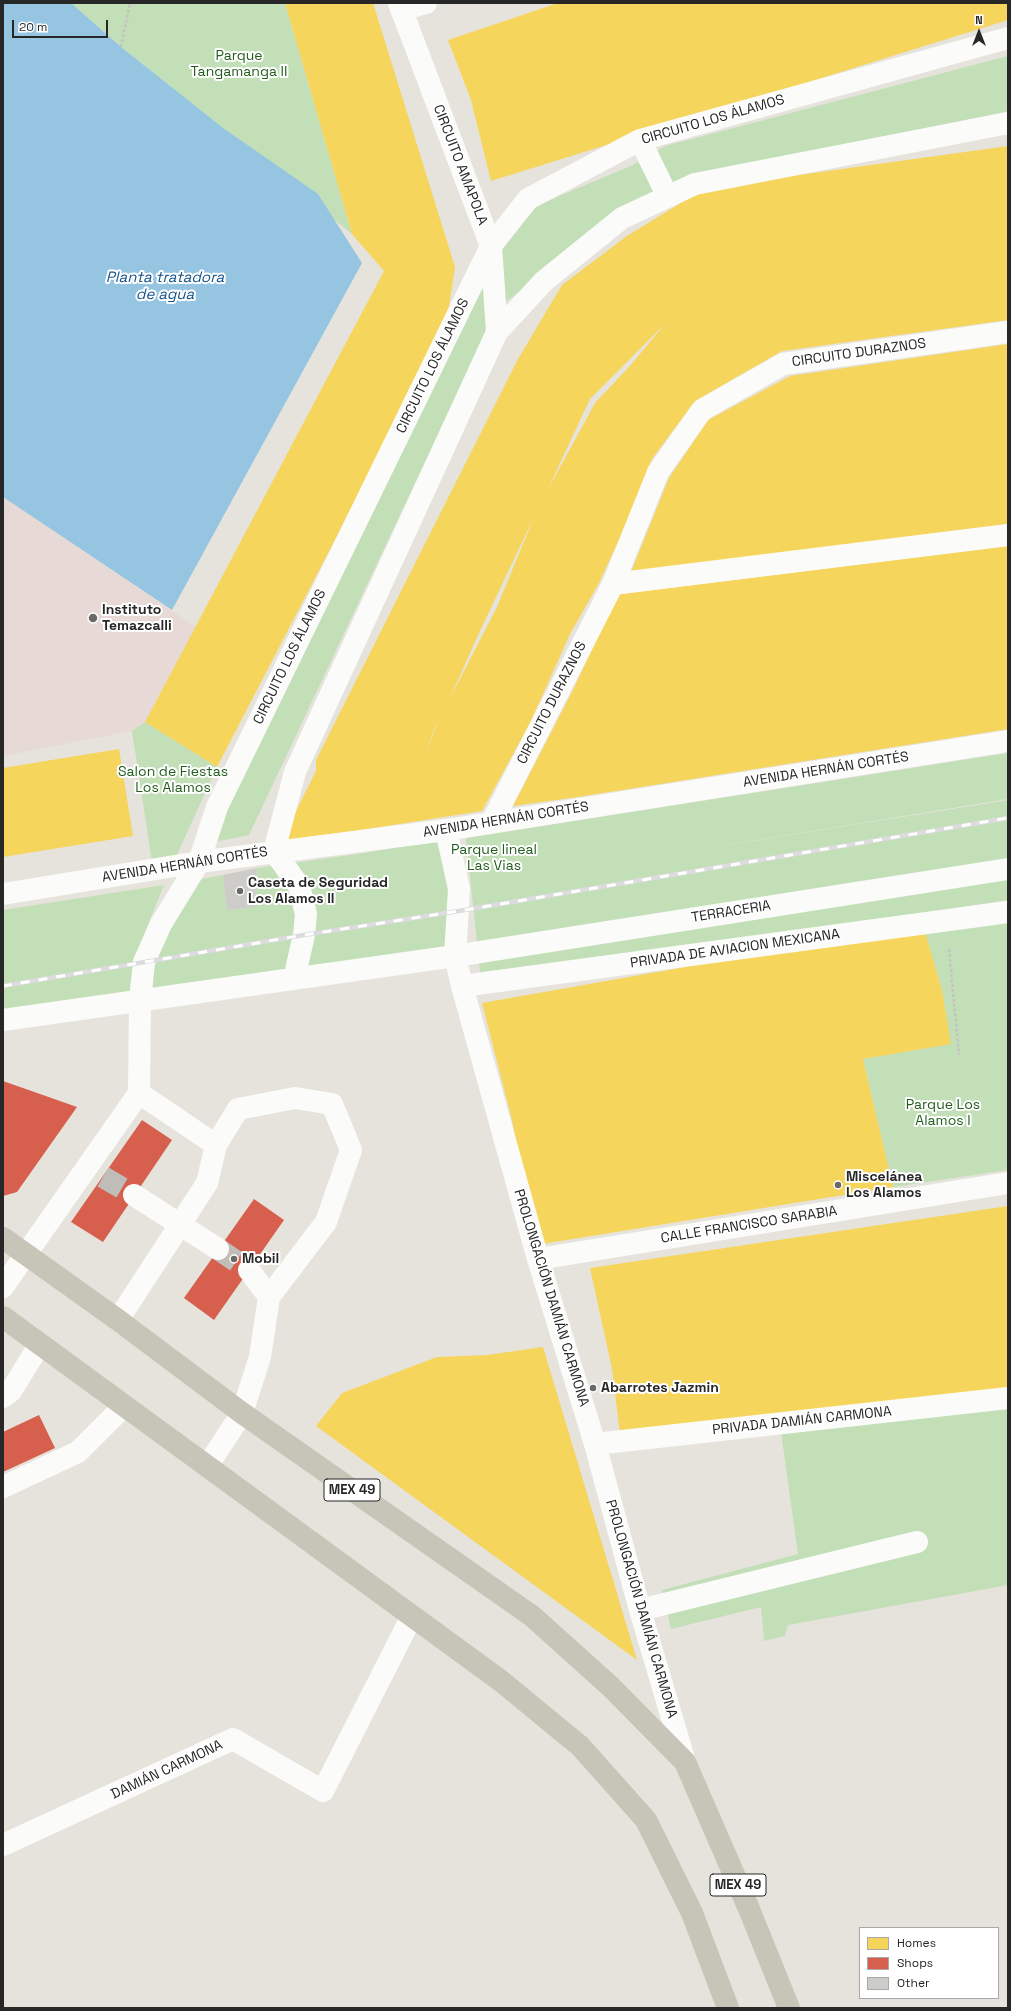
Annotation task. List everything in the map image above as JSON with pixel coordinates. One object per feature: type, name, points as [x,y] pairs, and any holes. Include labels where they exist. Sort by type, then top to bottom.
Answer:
[{"type":"main road","name":"MEX 49","points":[[3,1238],[118,1320],[242,1413],[532,1616],[611,1687],[685,1762],[749,1909],[789,2008]]},
{"type":"main road","points":[[3,1317],[124,1406],[208,1465],[501,1681],[580,1746],[646,1820],[692,1913],[728,2008]]},
{"type":"street","points":[[400,6],[426,3]]},
{"type":"street","name":"CIRCUITO AMAPOLA","points":[[400,6],[491,246],[497,332]]},
{"type":"street","name":"CIRCUITO LOS ÁLAMOS","points":[[139,1093],[140,1001],[144,962],[161,924],[199,862],[217,807],[491,246],[528,199],[640,140],[1008,38]]},
{"type":"street","points":[[294,979],[304,935],[306,914],[299,886],[274,852],[295,772],[497,332],[544,281],[622,218],[695,184],[1008,123]]},
{"type":"street","points":[[640,140],[668,197]]},
{"type":"street","name":"CIRCUITO DURAZNOS","points":[[492,822],[613,584],[658,472],[702,410],[783,364],[1008,332]]},
{"type":"street","points":[[613,584],[1008,535]]},
{"type":"street","name":"AVENIDA HERNÁN CORTÉS","points":[[3,894],[199,862],[446,830],[1008,742]]},
{"type":"street","name":"PROLONGACIÓN DAMIÁN CARMONA","points":[[446,830],[459,889],[455,956],[462,986],[538,1259],[595,1444],[640,1610],[685,1762]]},
{"type":"street","name":"TERRACERIA","points":[[455,956],[1008,869]]},
{"type":"street","name":"PRIVADA DE AVIACION MEXICANA","points":[[462,986],[1008,912]]},
{"type":"street","points":[[3,1020],[455,956]]},
{"type":"street","points":[[3,1287],[26,1254],[95,1172],[139,1093],[216,1145]]},
{"type":"street","points":[[118,1320],[207,1183],[216,1145],[238,1109],[295,1098],[332,1104],[351,1150],[326,1222],[269,1297],[260,1357],[242,1413],[208,1465]]},
{"type":"street","name":"CALLE FRANCISCO SARABIA","points":[[538,1259],[1008,1183]]},
{"type":"street","points":[[134,1195],[218,1249]]},
{"type":"street","points":[[249,1270],[269,1297]]},
{"type":"street","points":[[3,1397],[11,1391],[40,1344]]},
{"type":"street","name":"PRIVADA DAMIÁN CARMONA","points":[[595,1444],[1008,1398]]},
{"type":"street","points":[[3,1487],[78,1452],[124,1406]]},
{"type":"street","points":[[640,1610],[918,1542]]},
{"type":"street","name":"DAMIÁN CARMONA","points":[[3,1844],[233,1739],[323,1791],[412,1616]]},
{"type":"path","points":[[121,47],[130,3]]},
{"type":"path","points":[[946,920],[959,1055]]},
{"type":"shaded area","name":"Instituto Temazcalli","points":[[3,497],[196,627],[145,722],[132,731],[3,756]]},
{"type":"green space","name":"Parque Tangamanga II","points":[[71,3],[285,3],[352,234],[121,47]]},
{"type":"green space","points":[[1008,56],[1008,111],[671,183],[498,307],[249,835],[205,844],[480,270],[538,205],[633,165],[665,146]]},
{"type":"green space","name":"Salon de Fiestas Los Alamos","points":[[145,722],[217,767],[174,861],[152,862],[132,731]]},
{"type":"green space","points":[[1008,753],[1008,799],[672,854],[1008,800],[1008,900],[481,981],[466,838]]},
{"type":"green space","name":"Parque lineal Las Vias","points":[[445,839],[453,954],[152,992],[155,963],[189,881],[223,875],[227,910],[255,907],[257,868],[365,853]]},
{"type":"green space","points":[[164,885],[134,959],[129,995],[3,1013],[3,910]]},
{"type":"green space","name":"Parque Los Alamos I","points":[[1008,920],[1008,1170],[893,1187],[863,1059],[950,1044],[942,990],[923,925]]},
{"type":"green space","points":[[1008,1403],[1008,1585],[788,1625],[785,1636],[764,1641],[761,1607],[671,1629],[662,1590],[798,1554],[781,1432]]},
{"type":"water","name":"Planta tratadora de agua","points":[[3,3],[71,3],[121,47],[223,128],[318,194],[362,263],[172,610],[3,497]]},
{"type":"building: Homes","points":[[285,3],[373,3],[455,267],[446,326],[217,767],[145,722],[384,271],[352,234]]},
{"type":"building: Homes","points":[[558,3],[1008,3],[1008,20],[491,181],[471,100],[448,40]]},
{"type":"building: Homes","points":[[1008,146],[1008,320],[782,351],[695,401],[652,459],[630,516],[599,583],[570,634],[530,723],[482,811],[368,829],[342,835],[280,843],[316,771],[316,760],[518,359],[562,285],[627,236],[705,188]],"holes":[[[666,323],[628,368],[595,403],[547,491],[590,399]],[[534,517],[497,607],[449,700]],[[440,717],[422,762],[434,730]]]},
{"type":"building: Homes","points":[[1008,344],[1008,524],[631,572],[669,478],[708,420],[790,376]]},
{"type":"building: Homes","points":[[1008,546],[1008,729],[513,806],[573,690],[618,594]]},
{"type":"building: Homes","points":[[119,749],[133,836],[3,857],[3,768]]},
{"type":"building: Homes","points":[[923,925],[942,990],[951,1044],[863,1059],[893,1187],[536,1245],[512,1120],[482,1003]]},
{"type":"building: Homes","points":[[1008,1206],[1008,1392],[620,1434],[612,1369],[590,1268]]},
{"type":"building: Homes","points":[[543,1347],[637,1660],[316,1426],[342,1393],[437,1357],[487,1355]]},
{"type":"building: Shops","points":[[3,1081],[77,1107],[17,1192],[3,1196]]},
{"type":"building: Shops","points":[[142,1120],[172,1140],[103,1242],[71,1222]]},
{"type":"building: Shops","name":"Mobil","points":[[254,1199],[284,1220],[214,1320],[184,1298]]},
{"type":"building: Shops","points":[[39,1415],[55,1448],[3,1472],[3,1432]]},
{"type":"building: Other","name":"Caseta de Seguridad Los Alamos II","points":[[257,868],[255,907],[227,910],[223,875]]},
{"type":"tunnel","points":[[103,1177],[134,1195]]},
{"type":"tunnel","points":[[218,1249],[249,1270]]},
{"type":"railway","points":[[3,986],[304,935],[459,911],[1008,818]]},
{"type":"place","name":"Instituto Temazcalli","points":[[93,618]]},
{"type":"place","name":"Caseta de Seguridad Los Alamos II","points":[[240,891]]},
{"type":"place","name":"Miscelánea Los Alamos","points":[[838,1185]]},
{"type":"place","name":"Mobil","points":[[234,1259]]},
{"type":"place","name":"Abarrotes Jazmin","points":[[593,1388]]}]
